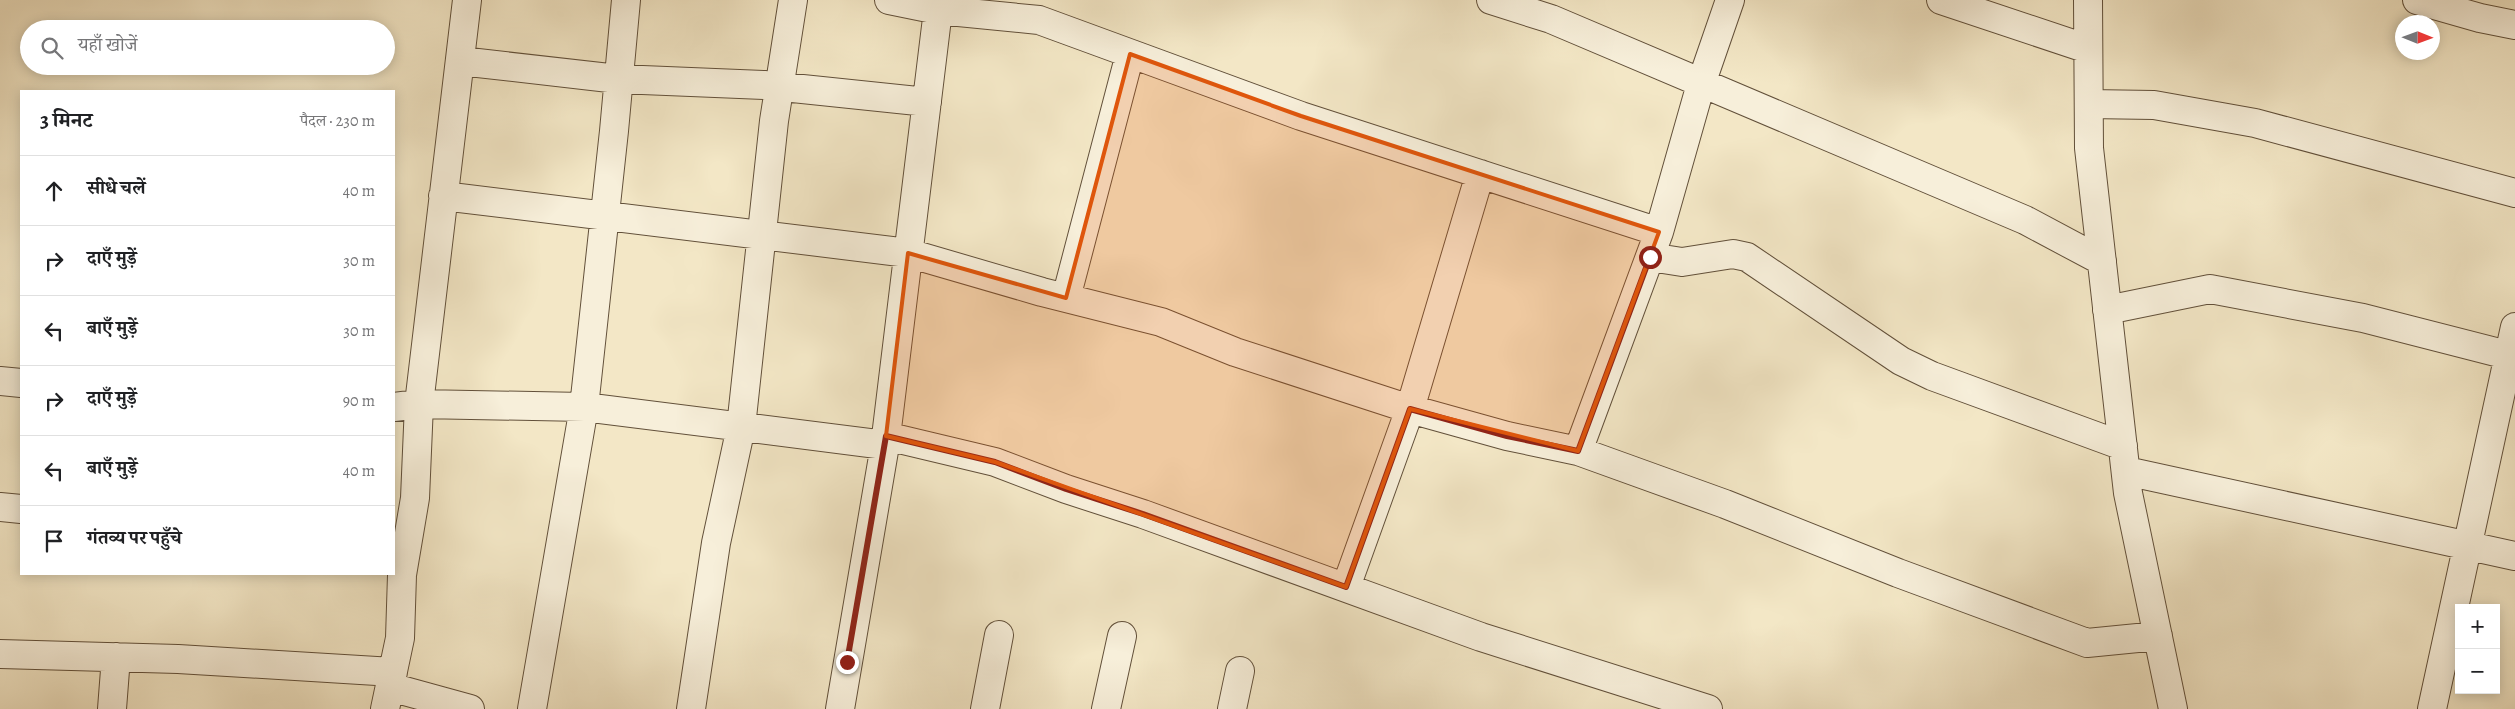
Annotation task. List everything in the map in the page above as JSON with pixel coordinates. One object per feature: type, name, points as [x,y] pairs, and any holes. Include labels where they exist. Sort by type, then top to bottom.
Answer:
[{"type":"street","points":[[389,689],[400,638],[402,575],[400,547],[415,498],[406,406],[443,196],[467,0]]},
{"type":"street","points":[[532,709],[584,407],[626,0]]},
{"type":"street","points":[[691,709],[716,543],[741,427],[779,86],[793,0]]},
{"type":"street","points":[[889,0],[938,10],[1039,20],[1301,116],[1659,232]]},
{"type":"street","points":[[1491,0],[1551,19],[2025,220],[2102,261]]},
{"type":"street","points":[[1578,451],[1659,232],[1701,84],[1730,0]]},
{"type":"street","points":[[1941,0],[2088,49]]},
{"type":"street","points":[[2088,0],[2089,148],[2125,458],[2173,709]]},
{"type":"street","points":[[2417,0],[2480,18],[2515,25]]},
{"type":"street","points":[[840,709],[885,440],[938,10]]},
{"type":"street","points":[[1066,298],[1130,54]]},
{"type":"street","points":[[460,61],[618,79],[779,86],[926,102]]},
{"type":"street","points":[[2089,104],[2154,104],[2255,123],[2515,192]]},
{"type":"street","points":[[1346,587],[1410,409],[1480,174]]},
{"type":"street","points":[[443,196],[908,253],[1066,298],[1161,322],[1235,352],[1410,409],[1507,436],[1578,451],[1725,504],[1898,573],[2087,643],[2158,636]]},
{"type":"street","points":[[1650,257],[1682,262],[1733,254],[1747,257],[1902,361],[1932,376],[2125,458],[2515,556]]},
{"type":"street","points":[[2108,310],[2210,289],[2363,318],[2512,356]]},
{"type":"street","points":[[2432,709],[2512,356],[2515,327]]},
{"type":"street","points":[[0,381],[20,383]]},
{"type":"street","points":[[406,406],[584,407],[741,427],[885,440],[995,462],[1481,637],[1708,709]]},
{"type":"street","points":[[0,507],[20,509]]},
{"type":"street","points":[[985,709],[999,635]]},
{"type":"street","points":[[1106,709],[1122,636]]},
{"type":"street","points":[[0,654],[116,657],[389,689],[470,709]]},
{"type":"street","points":[[112,709],[116,657]]},
{"type":"street","points":[[1232,709],[1240,671]]},
{"type":"highlighted area","points":[[1130,54],[1301,116],[1659,232],[1578,451],[1410,409],[1346,587],[995,462],[886,436],[908,253],[1066,298]]},
{"type":"route","points":[[847,662],[886,436],[995,462],[1066,489],[1143,514],[1346,587],[1410,409],[1507,436],[1578,451],[1650,257]]}]
